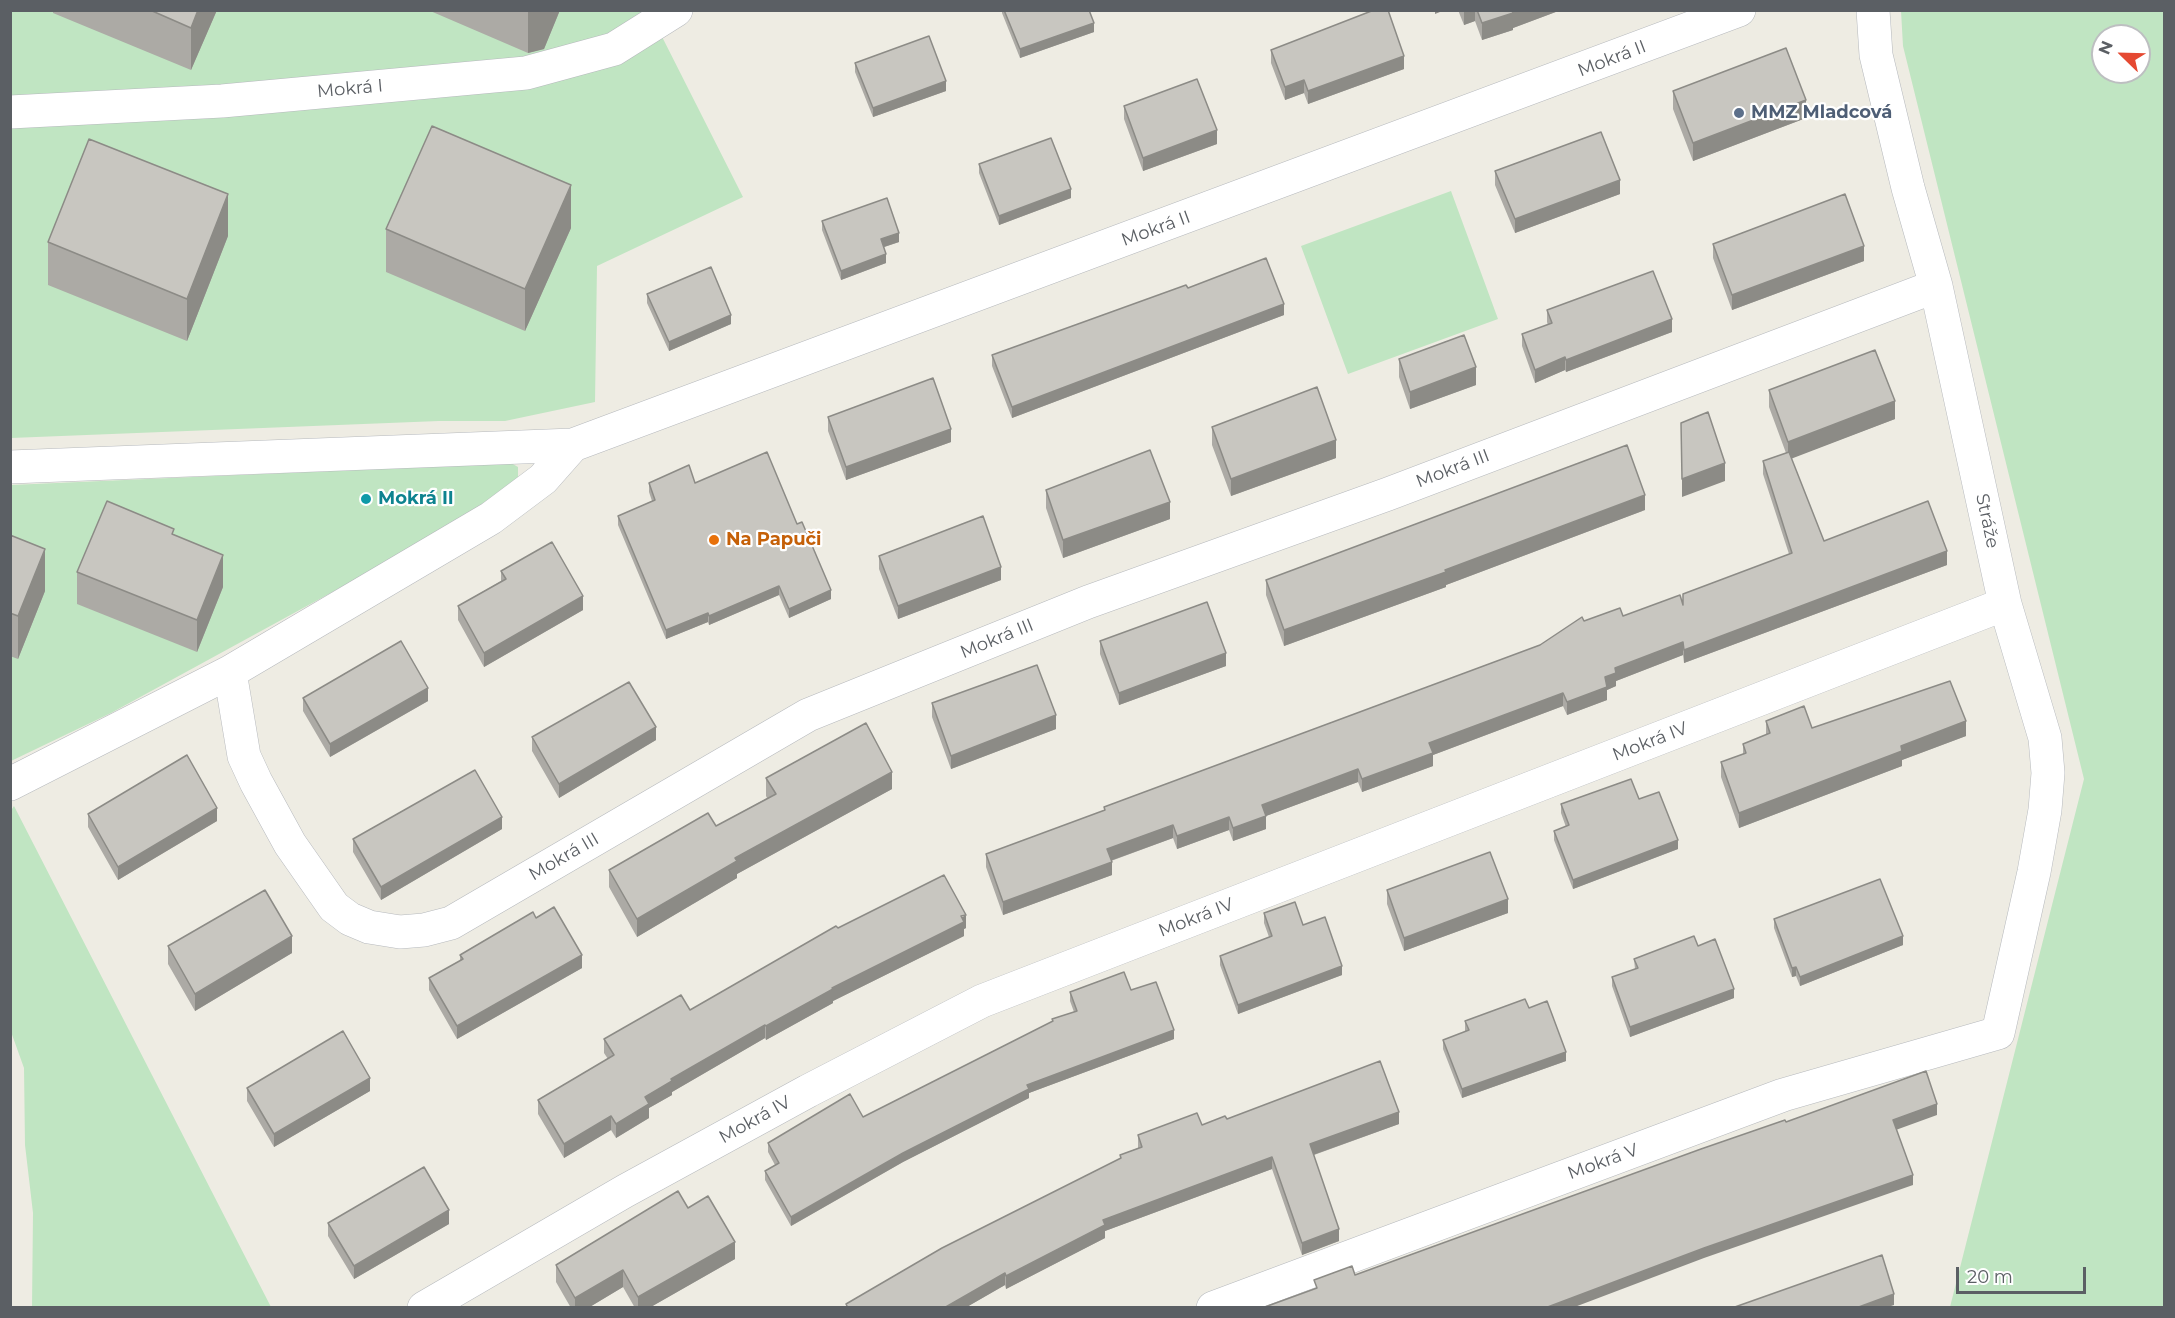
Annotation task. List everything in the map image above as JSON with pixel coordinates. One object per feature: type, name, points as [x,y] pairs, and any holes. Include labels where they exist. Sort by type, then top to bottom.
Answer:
[{"type":"street","name":"Mokrá I","points":[[10,112],[222,101],[526,73],[614,49],[676,10]]},
{"type":"street","name":"Mokrá II","points":[[10,467],[573,445],[1739,10]]},
{"type":"street","name":"Stráže","points":[[1873,10],[1876,55],[1908,188],[1936,286],[2005,604],[2044,738],[2049,773],[2034,872],[1998,1032]]},
{"type":"street","name":"Mokrá III","points":[[230,672],[244,756],[290,844],[334,906],[350,920],[369,927],[400,932],[424,930],[451,923],[808,715],[1088,602],[1388,494],[1936,286]]},
{"type":"street","name":"Mokrá II","points":[[10,784],[230,672],[491,518],[543,479],[573,445]]},
{"type":"street","name":"Mokrá IV","points":[[424,1308],[615,1197],[808,1090],[982,1001],[2005,604]]},
{"type":"street","name":"Mokrá V","points":[[1213,1308],[1783,1095],[1998,1032]]},
{"type":"green space","points":[[10,11],[649,11],[743,197],[597,266],[595,402],[505,421],[439,421],[11,438]]},
{"type":"green space","points":[[1901,11],[2164,11],[2164,1307],[1950,1307],[2084,779],[1903,46]]},
{"type":"green space","points":[[1451,191],[1498,319],[1348,374],[1301,246]]},
{"type":"green space","points":[[511,463],[518,467],[518,482],[402,554],[111,713],[11,761],[11,485]]},
{"type":"green space","points":[[14,806],[271,1307],[32,1307],[33,1213],[25,1145],[24,1068],[10,1029],[10,812]]},
{"type":"building","points":[[150,10],[198,10],[191,28]]},
{"type":"building","points":[[1004,10],[1089,10],[1094,23],[1020,49]]},
{"type":"building","points":[[1374,10],[1388,10],[1404,56],[1308,91],[1304,80],[1285,87],[1271,50]]},
{"type":"building","points":[[1477,10],[1514,10],[1513,13],[1482,23]]},
{"type":"building","points":[[929,36],[946,81],[873,108],[855,63]]},
{"type":"building","name":"MMZ Mladcová","points":[[1786,48],[1806,100],[1693,143],[1673,91]]},
{"type":"building","points":[[1197,79],[1217,130],[1143,158],[1124,106]]},
{"type":"building","points":[[432,126],[571,185],[525,289],[386,229]]},
{"type":"building","points":[[1601,132],[1620,180],[1515,219],[1495,171]]},
{"type":"building","points":[[1051,138],[1071,189],[999,216],[979,164]]},
{"type":"building","points":[[89,139],[228,194],[187,299],[48,242]]},
{"type":"building","points":[[1845,194],[1864,246],[1732,295],[1713,244]]},
{"type":"building","points":[[887,198],[899,233],[881,239],[886,254],[841,271],[822,221]]},
{"type":"building","points":[[1266,258],[1284,304],[1012,407],[992,355],[1186,285],[1188,288]]},
{"type":"building","points":[[711,267],[731,315],[669,342],[647,294]]},
{"type":"building","points":[[1653,271],[1672,319],[1535,370],[1522,334],[1552,323],[1547,310]]},
{"type":"building","points":[[1464,335],[1476,367],[1410,392],[1399,359]]},
{"type":"building","points":[[1875,350],[1895,401],[1788,442],[1769,390]]},
{"type":"building","points":[[933,378],[951,429],[846,467],[828,417]]},
{"type":"building","points":[[1317,387],[1336,440],[1231,479],[1212,427]]},
{"type":"building","points":[[1708,412],[1725,463],[1682,479],[1681,423]]},
{"type":"building","points":[[1627,445],[1645,495],[1445,570],[1446,572],[1284,630],[1266,580]]},
{"type":"building","points":[[1150,450],[1170,502],[1063,540],[1046,490]]},
{"type":"building","points":[[767,452],[797,524],[802,522],[831,590],[789,609],[779,586],[709,616],[708,613],[666,630],[618,516],[655,500],[649,483],[689,465],[695,483]]},
{"type":"building","points":[[1789,452],[1824,541],[1928,501],[1947,551],[1684,650],[1683,642],[1615,668],[1616,673],[1605,677],[1607,687],[1567,702],[1563,693],[1429,743],[1433,753],[1362,779],[1358,769],[1262,805],[1266,816],[1233,828],[1229,817],[1177,836],[1173,825],[1107,849],[1112,862],[1003,902],[986,854],[1105,810],[1104,807],[1540,645],[1582,617],[1584,621],[1620,608],[1623,616],[1680,595],[1683,605],[1683,594],[1792,553],[1763,461]]},
{"type":"building","points":[[107,501],[174,529],[172,534],[223,555],[197,620],[77,572]]},
{"type":"building","points":[[983,516],[1001,567],[898,606],[879,556]]},
{"type":"building","points":[[10,535],[45,549],[18,616],[10,613]]},
{"type":"building","points":[[552,542],[583,596],[484,653],[458,606],[506,579],[501,571]]},
{"type":"building","points":[[1207,602],[1226,653],[1119,693],[1100,641]]},
{"type":"building","points":[[401,641],[428,688],[330,744],[303,698]]},
{"type":"building","points":[[1037,665],[1056,715],[951,756],[932,703]]},
{"type":"building","points":[[1950,681],[1966,721],[1901,746],[1902,751],[1739,813],[1721,762],[1746,753],[1743,744],[1770,733],[1766,721],[1804,706],[1812,728]]},
{"type":"building","points":[[629,682],[656,727],[559,784],[532,737]]},
{"type":"building","points":[[866,723],[892,772],[735,858],[737,861],[637,919],[609,870],[708,813],[716,826],[776,794],[766,778]]},
{"type":"building","points":[[187,755],[217,808],[118,867],[88,814]]},
{"type":"building","points":[[475,770],[502,817],[381,887],[353,839]]},
{"type":"building","points":[[1631,779],[1639,799],[1659,792],[1678,840],[1573,880],[1554,831],[1569,825],[1561,804]]},
{"type":"building","points":[[1490,852],[1508,899],[1404,938],[1387,890]]},
{"type":"building","points":[[944,875],[966,915],[961,916],[964,922],[832,988],[671,1079],[672,1081],[645,1097],[649,1104],[616,1124],[611,1116],[564,1144],[538,1100],[614,1055],[604,1039],[681,995],[690,1010],[836,926],[838,928]]},
{"type":"building","points":[[1880,879],[1903,936],[1800,977],[1796,967],[1792,968],[1774,919]]},
{"type":"building","points":[[265,890],[292,936],[195,994],[168,946]]},
{"type":"building","points":[[1295,902],[1303,925],[1325,917],[1342,966],[1238,1005],[1220,956],[1272,936],[1264,913]]},
{"type":"building","points":[[554,907],[582,955],[457,1026],[429,978],[463,959],[460,955],[533,912],[536,918]]},
{"type":"building","points":[[1694,936],[1698,946],[1715,939],[1734,989],[1630,1027],[1612,977],[1638,968],[1634,959]]},
{"type":"building","points":[[1124,972],[1131,990],[1156,982],[1174,1030],[1027,1085],[1029,1089],[903,1153],[791,1217],[765,1171],[779,1163],[768,1143],[850,1094],[863,1117],[1053,1021],[1052,1019],[1077,1011],[1070,992]]},
{"type":"building","points":[[1525,999],[1529,1008],[1547,1001],[1566,1052],[1462,1089],[1443,1040],[1469,1030],[1465,1021]]},
{"type":"building","points":[[343,1031],[370,1078],[274,1134],[247,1088]]},
{"type":"building","points":[[1380,1061],[1399,1112],[1310,1144],[1339,1229],[1302,1243],[1272,1157],[1103,1220],[1105,1225],[1006,1276],[1005,1273],[944,1308],[848,1308],[846,1304],[942,1248],[1121,1158],[1120,1155],[1142,1147],[1138,1135],[1197,1113],[1202,1125],[1225,1116],[1227,1119]]},
{"type":"building","points":[[1926,1071],[1937,1104],[1893,1120],[1913,1175],[1704,1248],[1545,1308],[1262,1308],[1317,1288],[1314,1280],[1352,1266],[1355,1275],[1701,1149],[1785,1120],[1786,1122]]},
{"type":"building","points":[[424,1167],[449,1210],[354,1266],[328,1223]]},
{"type":"building","points":[[678,1191],[688,1208],[708,1196],[735,1242],[638,1297],[623,1270],[575,1298],[556,1265]]},
{"type":"building","points":[[1882,1255],[1894,1294],[1856,1308],[1732,1308]]},
{"type":"place","name":"MMZ Mladcová","points":[[1739,113]]},
{"type":"place","name":"Mokrá II","points":[[366,499]]},
{"type":"place","name":"Na Papuči","points":[[714,540]]}]
